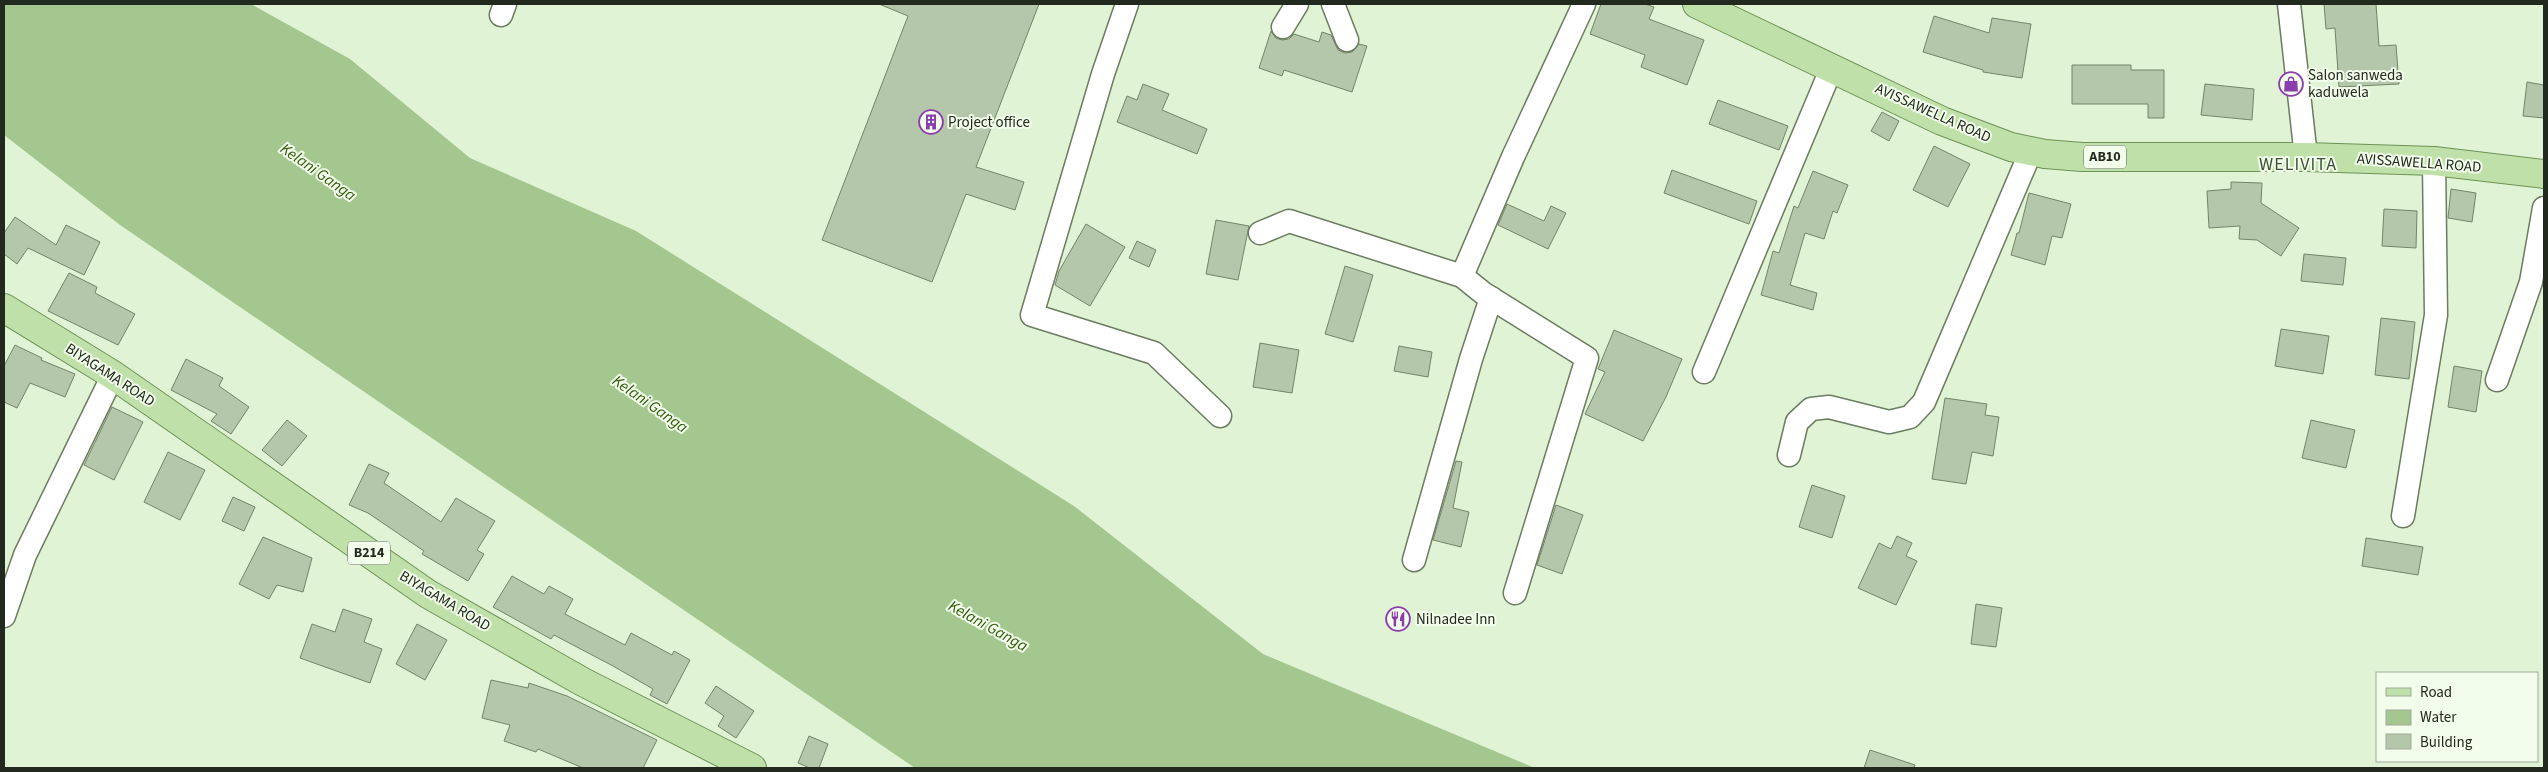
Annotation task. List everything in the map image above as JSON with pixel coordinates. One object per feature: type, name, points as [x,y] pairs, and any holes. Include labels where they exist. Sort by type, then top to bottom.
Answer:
[{"type":"main road","name":"AVISSAWELLA ROAD","points":[[1696,4],[1832,67],[1942,121],[1978,136],[2031,151],[2082,157],[2306,157],[2434,161],[2544,174]]},
{"type":"main road","name":"BIYAGAMA ROAD","points":[[4,308],[113,375],[428,594],[583,682],[752,768]]},
{"type":"street","points":[[1127,4],[1103,74],[1032,315],[1154,353],[1220,416]]},
{"type":"street","points":[[1283,27],[1297,4]]},
{"type":"street","points":[[1329,4],[1347,40]]},
{"type":"street","points":[[1462,276],[1513,157],[1584,4]]},
{"type":"street","points":[[2289,4],[2306,157]]},
{"type":"street","points":[[1704,372],[1832,67]]},
{"type":"street","points":[[1789,455],[1797,422],[1811,409],[1829,407],[1889,422],[1910,417],[1924,402],[2031,151]]},
{"type":"street","points":[[2403,516],[2436,315],[2434,161]]},
{"type":"street","points":[[2496,380],[2531,282],[2544,208]]},
{"type":"street","points":[[1260,233],[1289,221],[1462,276],[1491,298],[1587,358],[1515,593]]},
{"type":"street","points":[[1414,560],[1471,359],[1491,298]]},
{"type":"street","points":[[4,616],[25,555],[113,375]]},
{"type":"water","name":"Kelani Ganga","points":[[4,4],[251,4],[350,59],[470,158],[636,231],[1074,506],[1263,654],[1535,768],[915,768],[120,225],[4,135]]},
{"type":"building","name":"Project office","points":[[879,4],[1039,4],[976,167],[1024,182],[1015,210],[966,194],[932,282],[822,240],[908,16]]},
{"type":"building","points":[[1601,4],[1645,4],[1654,7],[1649,19],[1704,40],[1687,85],[1641,67],[1645,55],[1590,34]]},
{"type":"building","points":[[2324,4],[2376,4],[2379,46],[2396,45],[2399,84],[2339,87],[2335,28],[2326,29]]},
{"type":"building","points":[[1934,16],[1989,33],[1992,18],[2031,24],[2022,78],[1983,72],[1983,70],[1923,52]]},
{"type":"building","points":[[1271,31],[1276,38],[1282,40],[1289,39],[1294,34],[1319,42],[1322,32],[1331,35],[1338,50],[1345,53],[1352,52],[1359,44],[1367,46],[1352,92],[1284,70],[1282,76],[1259,68]]},
{"type":"building","points":[[2072,65],[2131,65],[2131,70],[2164,70],[2164,118],[2148,118],[2148,104],[2072,104]]},
{"type":"building","points":[[2527,82],[2544,85],[2544,118],[2523,116]]},
{"type":"building","points":[[1143,84],[1169,94],[1162,110],[1207,129],[1197,154],[1117,122],[1127,96],[1137,100]]},
{"type":"building","points":[[2205,84],[2254,89],[2252,120],[2201,115]]},
{"type":"building","points":[[1718,100],[1788,126],[1779,150],[1709,124]]},
{"type":"building","points":[[1882,112],[1899,121],[1889,141],[1871,131]]},
{"type":"building","points":[[1934,146],[1970,164],[1948,207],[1913,190]]},
{"type":"building","points":[[1672,170],[1757,201],[1749,224],[1664,193]]},
{"type":"building","points":[[1813,171],[1848,185],[1837,213],[1833,211],[1824,239],[1805,233],[1790,285],[1817,293],[1813,310],[1761,295],[1773,251],[1779,253],[1794,206],[1798,208]]},
{"type":"building","points":[[2231,182],[2262,183],[2261,203],[2299,228],[2281,256],[2257,240],[2239,239],[2240,226],[2209,228],[2207,191],[2231,189]]},
{"type":"building","points":[[2451,189],[2476,193],[2472,222],[2448,218]]},
{"type":"building","points":[[2029,193],[2071,204],[2062,238],[2052,236],[2045,265],[2011,255],[2017,233],[2019,233]]},
{"type":"building","points":[[1507,204],[1544,221],[1551,206],[1566,213],[1548,249],[1498,225]]},
{"type":"building","points":[[2384,209],[2417,211],[2416,248],[2382,246]]},
{"type":"building","points":[[15,217],[56,245],[66,225],[100,242],[84,275],[28,248],[17,264],[4,254],[4,233]]},
{"type":"building","points":[[1216,220],[1249,226],[1238,280],[1206,274]]},
{"type":"building","points":[[1086,224],[1125,247],[1090,306],[1055,285],[1059,271]]},
{"type":"building","points":[[1137,241],[1156,250],[1149,267],[1129,258]]},
{"type":"building","points":[[2304,254],[2346,258],[2343,285],[2301,281]]},
{"type":"building","points":[[1345,266],[1373,275],[1353,342],[1325,334]]},
{"type":"building","points":[[69,273],[97,287],[95,293],[135,314],[118,345],[48,311]]},
{"type":"building","points":[[2381,318],[2415,322],[2409,379],[2375,375]]},
{"type":"building","points":[[2281,329],[2329,336],[2323,374],[2275,366]]},
{"type":"building","points":[[1614,330],[1682,359],[1666,397],[1643,441],[1585,414],[1605,372],[1598,369]]},
{"type":"building","points":[[1260,343],[1299,350],[1292,393],[1253,387]]},
{"type":"building","points":[[15,345],[42,358],[41,360],[75,374],[65,397],[30,383],[17,408],[4,402],[4,366]]},
{"type":"building","points":[[1399,346],[1432,352],[1428,377],[1394,371]]},
{"type":"building","points":[[186,359],[223,378],[219,386],[249,407],[231,434],[211,421],[217,414],[171,390]]},
{"type":"building","points":[[2454,366],[2482,371],[2476,412],[2448,407]]},
{"type":"building","points":[[1945,398],[1987,404],[1985,415],[1999,417],[1993,456],[1972,452],[1966,484],[1932,479]]},
{"type":"building","points":[[112,407],[143,422],[114,480],[84,465]]},
{"type":"building","points":[[287,420],[307,436],[282,466],[262,450]]},
{"type":"building","points":[[2311,420],[2355,430],[2346,468],[2302,458]]},
{"type":"building","points":[[168,452],[205,470],[180,520],[144,502]]},
{"type":"building","points":[[1456,461],[1462,462],[1453,508],[1469,512],[1461,547],[1433,540]]},
{"type":"building","points":[[369,464],[389,473],[384,483],[441,522],[456,498],[495,521],[477,550],[484,554],[468,581],[422,554],[424,551],[368,513],[349,505]]},
{"type":"building","points":[[1812,485],[1845,496],[1832,538],[1799,527]]},
{"type":"building","points":[[233,497],[255,507],[244,531],[222,521]]},
{"type":"building","points":[[1556,505],[1583,515],[1562,574],[1537,565]]},
{"type":"building","points":[[1897,536],[1912,543],[1906,556],[1917,561],[1896,605],[1858,588],[1879,543],[1891,549]]},
{"type":"building","points":[[263,537],[312,558],[303,592],[277,585],[269,599],[239,584]]},
{"type":"building","points":[[2366,538],[2423,547],[2418,575],[2362,566]]},
{"type":"building","points":[[512,576],[544,594],[549,586],[573,599],[565,614],[625,645],[631,633],[672,655],[674,651],[690,660],[667,704],[650,695],[653,689],[613,666],[554,635],[551,639],[493,607]]},
{"type":"building","points":[[1976,604],[2002,608],[1996,647],[1971,644]]},
{"type":"building","points":[[343,609],[372,619],[364,642],[382,649],[370,683],[300,658],[312,624],[335,632]]},
{"type":"building","points":[[417,624],[447,640],[425,680],[396,664]]},
{"type":"building","points":[[491,680],[528,688],[529,683],[567,696],[657,740],[643,768],[583,768],[538,749],[536,752],[504,741],[510,725],[482,718]]},
{"type":"building","points":[[716,686],[754,711],[736,738],[718,726],[724,716],[705,703]]},
{"type":"building","points":[[809,736],[828,744],[819,768],[810,768],[798,763]]},
{"type":"building","points":[[1870,750],[1915,765],[1914,768],[1864,768]]},
{"type":"place","name":"Salon sanweda kaduwela","points":[[2291,84]]},
{"type":"place","name":"Project office","points":[[931,122]]},
{"type":"place","name":"Nilnadee Inn","points":[[1398,619]]},
{"type":"district","name":"WELIVITA","points":[[2298,164]]}]
